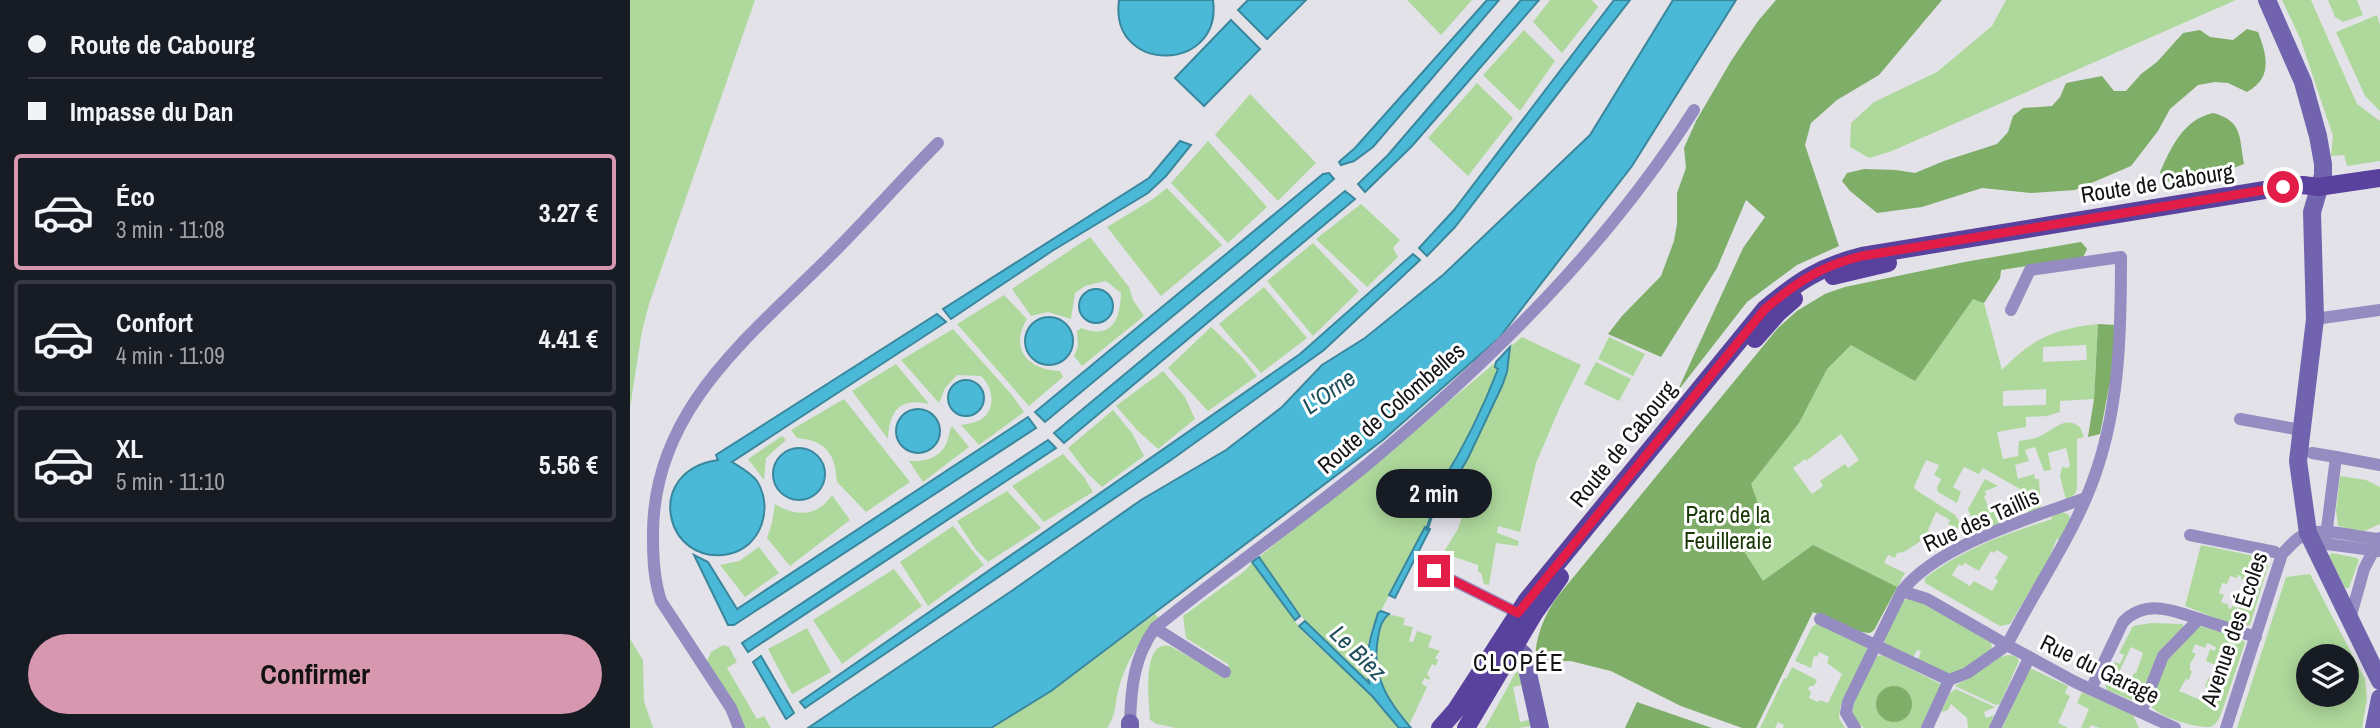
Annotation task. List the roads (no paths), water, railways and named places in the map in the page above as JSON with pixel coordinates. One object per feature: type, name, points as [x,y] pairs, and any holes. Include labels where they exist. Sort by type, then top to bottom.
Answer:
[{"type":"main road","points":[[2318,187],[2376,181]]},
{"type":"main road","name":"Route de Cabourg","points":[[1440,728],[1456,710],[1518,613],[1765,309],[1807,276],[1837,262],[1862,256],[2283,187],[2318,187]]},
{"type":"main road","name":"Route de Cabourg","points":[[1466,728],[1559,578],[1778,313],[1814,286],[1838,275],[1869,267],[2290,197],[2305,194],[2318,187]]},
{"type":"street","points":[[2267,0],[2303,82],[2324,169],[2312,212],[2315,319],[2301,430],[2299,476],[2318,538],[2350,619],[2380,681]]},
{"type":"street","name":"Route de Colombelles","points":[[1130,725],[1131,692],[1136,662],[1155,628],[1367,464],[1501,345],[1561,284],[1605,231],[1656,166],[1694,110]]},
{"type":"street","points":[[740,728],[731,708],[661,601],[656,588],[653,557],[654,512],[666,457],[692,403],[727,359],[938,143]]},
{"type":"street","points":[[1927,728],[1949,680],[1967,673],[2007,645],[2064,544],[2097,470],[2114,397],[2121,335],[2121,257],[2029,270],[2011,310]]},
{"type":"street","points":[[2315,319],[2380,310]]},
{"type":"street","points":[[2240,419],[2301,430]]},
{"type":"street","points":[[2312,453],[2380,465]]},
{"type":"street","points":[[2318,538],[2336,457]]},
{"type":"street","name":"Rue des Taillis","points":[[1902,591],[1913,576],[1974,541],[2085,498]]},
{"type":"street","points":[[2190,535],[2275,552]]},
{"type":"street","points":[[2318,538],[2378,543],[2364,569],[2350,619]]},
{"type":"street","name":"Avenue des Écoles","points":[[2226,728],[2282,554],[2318,538]]},
{"type":"street","points":[[1434,571],[1518,613]]},
{"type":"street","points":[[1855,728],[1848,719],[1846,707],[1902,591]]},
{"type":"street","name":"Rue du Garage","points":[[1902,591],[1927,599],[2029,658],[2144,719],[2175,728]]},
{"type":"street","points":[[2091,690],[2123,622],[2131,614],[2143,609],[2167,608],[2256,637]]},
{"type":"street","points":[[1820,619],[1949,680]]},
{"type":"street","points":[[2144,719],[2163,656],[2199,619]]},
{"type":"street","points":[[1155,628],[1225,672]]},
{"type":"street","points":[[1515,647],[1524,655],[1540,728]]},
{"type":"street","points":[[1996,728],[2029,658]]},
{"type":"street","points":[[2374,728],[2380,698]]},
{"type":"water","points":[[1119,0],[1213,0],[1211,24],[1201,41],[1185,52],[1166,55],[1147,52],[1131,42],[1121,25]]},
{"type":"water","points":[[1248,0],[1306,0],[1267,39],[1238,10]]},
{"type":"water","points":[[1487,0],[1499,0],[1373,147],[1354,161],[1341,165],[1339,162],[1355,148]]},
{"type":"water","points":[[1521,0],[1539,0],[1412,146],[1365,192],[1358,184],[1388,155]]},
{"type":"water","points":[[1614,0],[1630,0],[1455,227],[1427,256],[1419,248],[1454,210]]},
{"type":"water","name":"L'Orne","points":[[1673,0],[1736,0],[1632,166],[1499,338],[1383,440],[1051,691],[991,728],[808,728],[1141,500],[1226,450],[1282,407],[1322,365],[1365,338],[1443,275],[1590,135]]},
{"type":"water","points":[[1231,20],[1260,49],[1204,106],[1175,78]]},
{"type":"water","points":[[1180,141],[1191,145],[1148,193],[1052,251],[951,319],[943,309],[1149,178]]},
{"type":"water","points":[[1329,173],[1334,179],[1045,422],[1035,412],[1323,174]]},
{"type":"water","points":[[1345,191],[1355,199],[1064,443],[1054,433]]},
{"type":"water","points":[[1413,254],[1420,260],[1324,350],[1171,460],[805,708],[800,702],[1300,354]]},
{"type":"water","points":[[1096,289],[1108,294],[1113,306],[1108,318],[1096,323],[1084,318],[1079,306],[1084,294]]},
{"type":"water","points":[[937,314],[946,322],[732,462],[757,481],[762,492],[764,514],[756,535],[749,543],[729,554],[707,554],[690,546],[677,533],[671,516],[671,498],[679,481],[694,468],[718,460],[716,455]]},
{"type":"water","points":[[1049,317],[1066,324],[1073,341],[1066,358],[1049,365],[1032,358],[1025,341],[1032,324]]},
{"type":"water","points":[[1510,347],[1502,386],[1468,458],[1443,501],[1440,500],[1438,506],[1429,502],[1437,495],[1479,413],[1498,369],[1495,367],[1496,362]]},
{"type":"water","points":[[966,380],[979,385],[984,398],[979,411],[966,416],[953,411],[948,398],[953,385]]},
{"type":"water","points":[[918,409],[933,416],[940,431],[933,446],[918,453],[903,446],[896,431],[903,416]]},
{"type":"water","points":[[1028,417],[1036,428],[734,625],[728,625],[694,555],[708,562],[737,609]]},
{"type":"water","points":[[1048,440],[1056,448],[748,652],[742,643]]},
{"type":"water","points":[[799,448],[809,450],[817,456],[823,464],[823,484],[817,492],[809,498],[799,500],[789,498],[781,492],[775,484],[773,474],[775,464],[781,456],[789,450]]},
{"type":"water","points":[[1425,527],[1430,529],[1395,598],[1389,595]]},
{"type":"water","points":[[1259,557],[1300,616],[1295,620],[1252,562]]},
{"type":"water","points":[[1381,611],[1389,614],[1378,635],[1376,652],[1379,676],[1395,708],[1411,728],[1399,728],[1372,696],[1299,626],[1305,621],[1369,683],[1366,660],[1378,613]]},
{"type":"water","points":[[761,656],[794,713],[786,719],[753,662]]},
{"type":"waterway","name":"Le Biez","points":[[1427,529],[1431,517]]},
{"type":"district","name":"CLOPÉE","points":[[1519,663]]},
{"type":"park label","name":"Parc de la Feuilleraie","points":[[1728,528]]}]
